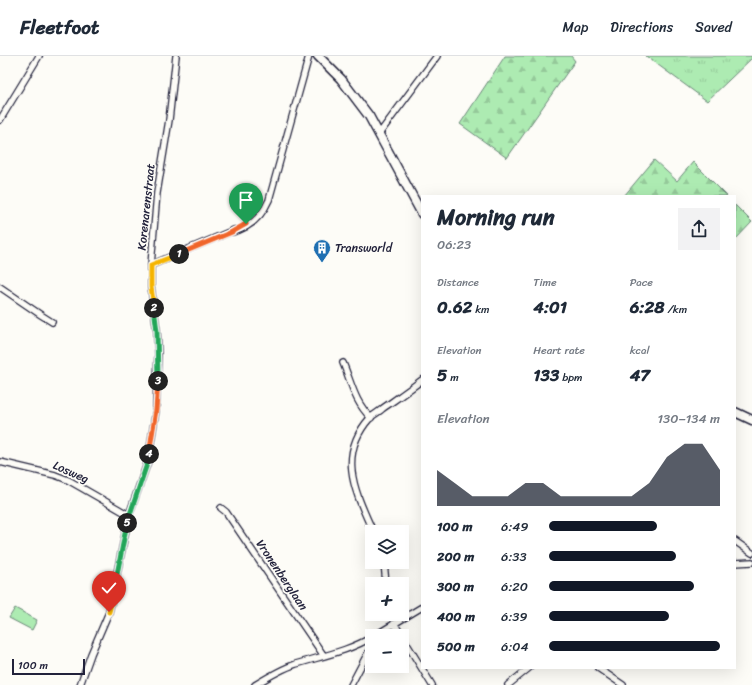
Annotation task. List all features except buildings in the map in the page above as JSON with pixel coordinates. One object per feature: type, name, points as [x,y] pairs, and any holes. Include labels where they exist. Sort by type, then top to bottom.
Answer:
[{"type":"street","points":[[0,120],[39,56]]},
{"type":"street","name":"Korenarenstraat","points":[[80,685],[91,654],[109,612],[129,515],[148,461],[156,410],[158,379],[157,331],[151,287],[151,265],[157,193],[169,120],[176,56]]},
{"type":"street","points":[[151,265],[232,232],[252,222],[264,211],[269,200],[308,56]]},
{"type":"street","points":[[318,56],[350,90],[369,116],[421,212]]},
{"type":"street","points":[[379,134],[438,56]]},
{"type":"street","points":[[0,287],[52,322]]},
{"type":"street","points":[[343,363],[356,399],[371,418]]},
{"type":"street","points":[[370,525],[360,502],[352,476],[351,459],[358,437],[371,418],[421,381]]},
{"type":"street","points":[[736,412],[752,420]]},
{"type":"street","name":"Losweg","points":[[0,462],[55,475],[68,480],[129,515]]},
{"type":"street","name":"Vronenberglaan","points":[[221,508],[226,512],[324,656]]},
{"type":"street","points":[[736,542],[752,553]]},
{"type":"street","points":[[736,563],[752,562]]},
{"type":"street","points":[[409,613],[421,607]]},
{"type":"street","points":[[385,629],[394,623],[421,667]]},
{"type":"street","points":[[255,685],[279,671],[295,664],[339,652],[365,640]]},
{"type":"street","points":[[352,685],[365,659]]},
{"type":"street","points":[[422,669],[432,685]]},
{"type":"street","points":[[511,684],[528,669]]},
{"type":"street","points":[[599,669],[623,685]]},
{"type":"green space","points":[[505,56],[571,56],[575,61],[507,158],[460,124]]},
{"type":"green space","points":[[646,56],[752,56],[752,58],[707,101]]},
{"type":"green space","points":[[654,160],[677,181],[693,162],[726,195],[625,195]]},
{"type":"green space","points":[[736,206],[752,222],[736,239]]},
{"type":"green space","points":[[15,608],[37,620],[32,630],[9,618]]},
{"type":"place","name":"Transworld","points":[[322,263]]},
{"type":"route","points":[[109,612],[127,522],[148,461],[156,410],[158,354],[157,331],[151,287],[151,265],[232,232],[246,224]]}]
